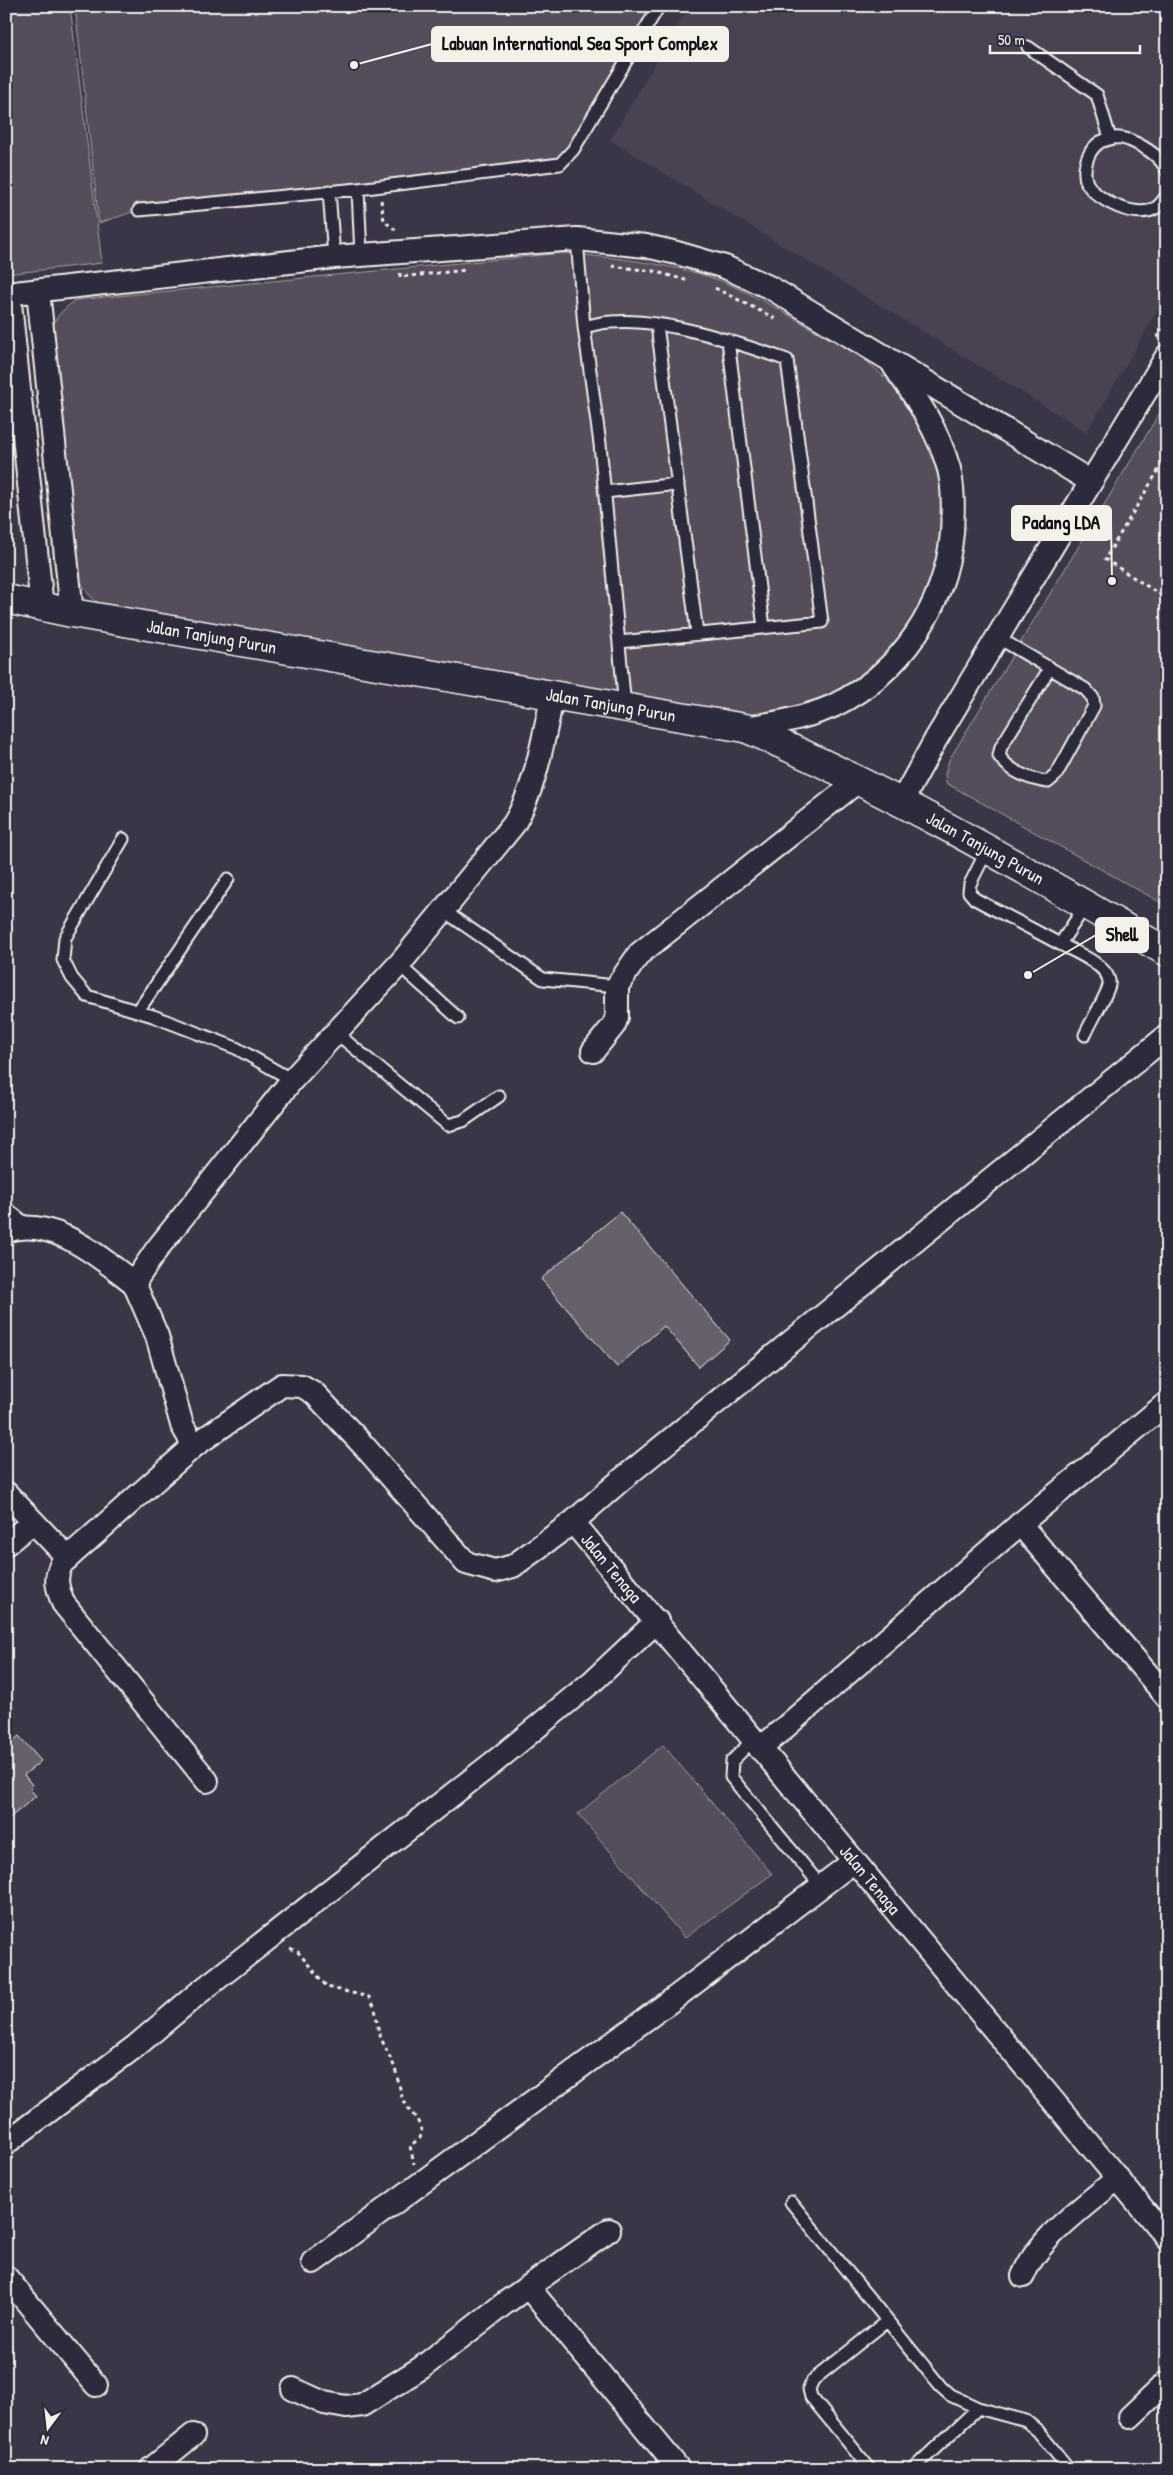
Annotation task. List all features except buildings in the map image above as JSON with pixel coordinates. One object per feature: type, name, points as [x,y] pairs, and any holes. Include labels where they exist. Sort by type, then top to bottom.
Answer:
[{"type":"street","points":[[42,607],[7,294],[334,257],[577,238],[646,246],[725,267],[771,288],[1090,482]]},
{"type":"street","points":[[38,291],[72,613]]},
{"type":"street","points":[[902,801],[997,636],[1090,482],[1160,351]]},
{"type":"street","points":[[746,728],[786,721],[833,706],[880,676],[919,633],[940,591],[949,558],[954,507],[949,470],[937,436],[920,403],[887,358]]},
{"type":"street","name":"Jalan Tanjung Purun","points":[[6,599],[72,613],[746,728],[803,753],[902,801],[1167,952]]},
{"type":"street","points":[[134,1283],[157,1249],[292,1080],[444,911],[514,824],[525,805],[533,783],[553,694]]},
{"type":"street","points":[[593,1051],[614,1025],[618,1017],[616,986],[639,954],[858,781]]},
{"type":"street","points":[[207,1781],[63,1603],[57,1588],[56,1573],[68,1558],[194,1446],[282,1386],[302,1386],[314,1393],[370,1452],[466,1563],[495,1571],[512,1566],[573,1522],[621,1480],[1167,1036]]},
{"type":"street","points":[[6,1231],[32,1228],[51,1232],[82,1246],[134,1283],[157,1336],[182,1424],[194,1446]]},
{"type":"street","points":[[757,1745],[1167,1403]]},
{"type":"street","points":[[6,1493],[68,1558]]},
{"type":"street","points":[[6,1544],[34,1522]]},
{"type":"street","name":"Jalan Tenaga","points":[[573,1522],[657,1621],[853,1862],[1167,2238]]},
{"type":"street","points":[[1020,1524],[1167,1697]]},
{"type":"street","points":[[6,2143],[136,2046],[196,1995],[498,1759],[592,1681],[657,1621]]},
{"type":"street","points":[[313,2262],[672,2000],[853,1862]]},
{"type":"street","points":[[1023,2276],[1028,2263],[1039,2249],[1118,2178]]},
{"type":"street","points":[[294,2389],[324,2403],[346,2407],[362,2405],[421,2368],[528,2287],[609,2230]]},
{"type":"street","points":[[6,2277],[96,2385]]},
{"type":"street","points":[[528,2287],[678,2469]]},
{"type":"street","points":[[1130,2417],[1167,2382]]},
{"type":"street","points":[[151,2469],[193,2435]]},
{"type":"lane","points":[[139,210],[358,189],[560,164],[573,150],[659,6]]},
{"type":"lane","points":[[1028,47],[1097,95],[1110,138]]},
{"type":"lane","points":[[1167,170],[1159,159],[1139,144],[1125,139],[1110,138],[1097,144],[1091,150],[1085,164],[1087,182],[1094,192],[1134,212],[1146,212],[1156,207],[1167,196]]},
{"type":"lane","points":[[358,189],[361,256]]},
{"type":"lane","points":[[328,191],[334,257]]},
{"type":"lane","points":[[577,238],[584,327],[605,492],[626,709]]},
{"type":"lane","points":[[584,327],[611,322],[657,325],[728,340],[787,360],[822,622],[620,642]]},
{"type":"lane","points":[[657,325],[697,633]]},
{"type":"lane","points":[[728,340],[764,628]]},
{"type":"lane","points":[[605,492],[678,484]]},
{"type":"lane","points":[[997,636],[1085,689],[1093,698],[1094,706],[1056,775],[1048,782],[1034,780],[1005,764],[999,756],[1001,747],[1050,668]]},
{"type":"lane","points":[[122,839],[65,938],[63,960],[72,978],[87,996],[138,1011],[236,1048],[292,1080]]},
{"type":"lane","points":[[986,850],[970,884],[969,892],[975,899],[1097,964],[1107,974],[1109,984],[1085,1035]]},
{"type":"lane","points":[[138,1011],[228,879]]},
{"type":"lane","points":[[1060,944],[1086,905]]},
{"type":"lane","points":[[444,911],[543,979],[616,986]]},
{"type":"lane","points":[[398,964],[458,1018]]},
{"type":"lane","points":[[335,1032],[448,1125],[463,1121],[499,1096]]},
{"type":"lane","points":[[6,1208],[32,1228]]},
{"type":"lane","points":[[757,1745],[732,1761],[731,1776],[821,1886]]},
{"type":"lane","points":[[791,2202],[941,2388],[950,2395],[978,2408],[1026,2422],[1038,2432],[1069,2469]]},
{"type":"lane","points":[[870,2469],[811,2397],[809,2389],[813,2380],[887,2321]]},
{"type":"lane","points":[[913,2469],[978,2408]]},
{"type":"path","points":[[379,186],[384,221],[397,230],[400,277],[469,270]]},
{"type":"path","points":[[578,261],[653,272],[695,282]]},
{"type":"path","points":[[712,286],[783,322]]},
{"type":"path","points":[[1160,351],[1167,321]]},
{"type":"path","points":[[1167,456],[1105,559],[1167,599]]},
{"type":"path","points":[[271,1937],[298,1952],[327,1987],[369,1997],[375,2008],[379,2034],[395,2068],[402,2097],[417,2119],[422,2132],[420,2138],[410,2146],[413,2161],[423,2183]]},
{"type":"shaded area","points":[[6,6],[70,6],[102,263],[6,274]]},
{"type":"shaded area","points":[[75,6],[661,6],[573,150],[539,167],[139,210],[99,223]]},
{"type":"shaded area","points":[[689,6],[1167,6],[1167,294],[1087,432],[610,140]]},
{"type":"shaded area","points":[[563,253],[661,265],[693,272],[724,282],[784,312],[863,359],[878,371],[911,411],[932,454],[942,500],[941,547],[929,592],[907,633],[874,669],[821,703],[789,713],[744,719],[106,607],[87,592],[80,580],[72,556],[50,338],[58,316],[76,300]]},
{"type":"shaded area","points":[[1167,401],[1167,906],[946,783],[945,775],[949,760]]},
{"type":"shaded area","points":[[663,1745],[772,1874],[685,1938],[578,1814]]},
{"type":"place","name":"Labuan International Sea Sport Complex","points":[[354,65]]},
{"type":"place","name":"Padang LDA","points":[[1112,581]]},
{"type":"place","name":"Shell","points":[[1028,975]]}]
